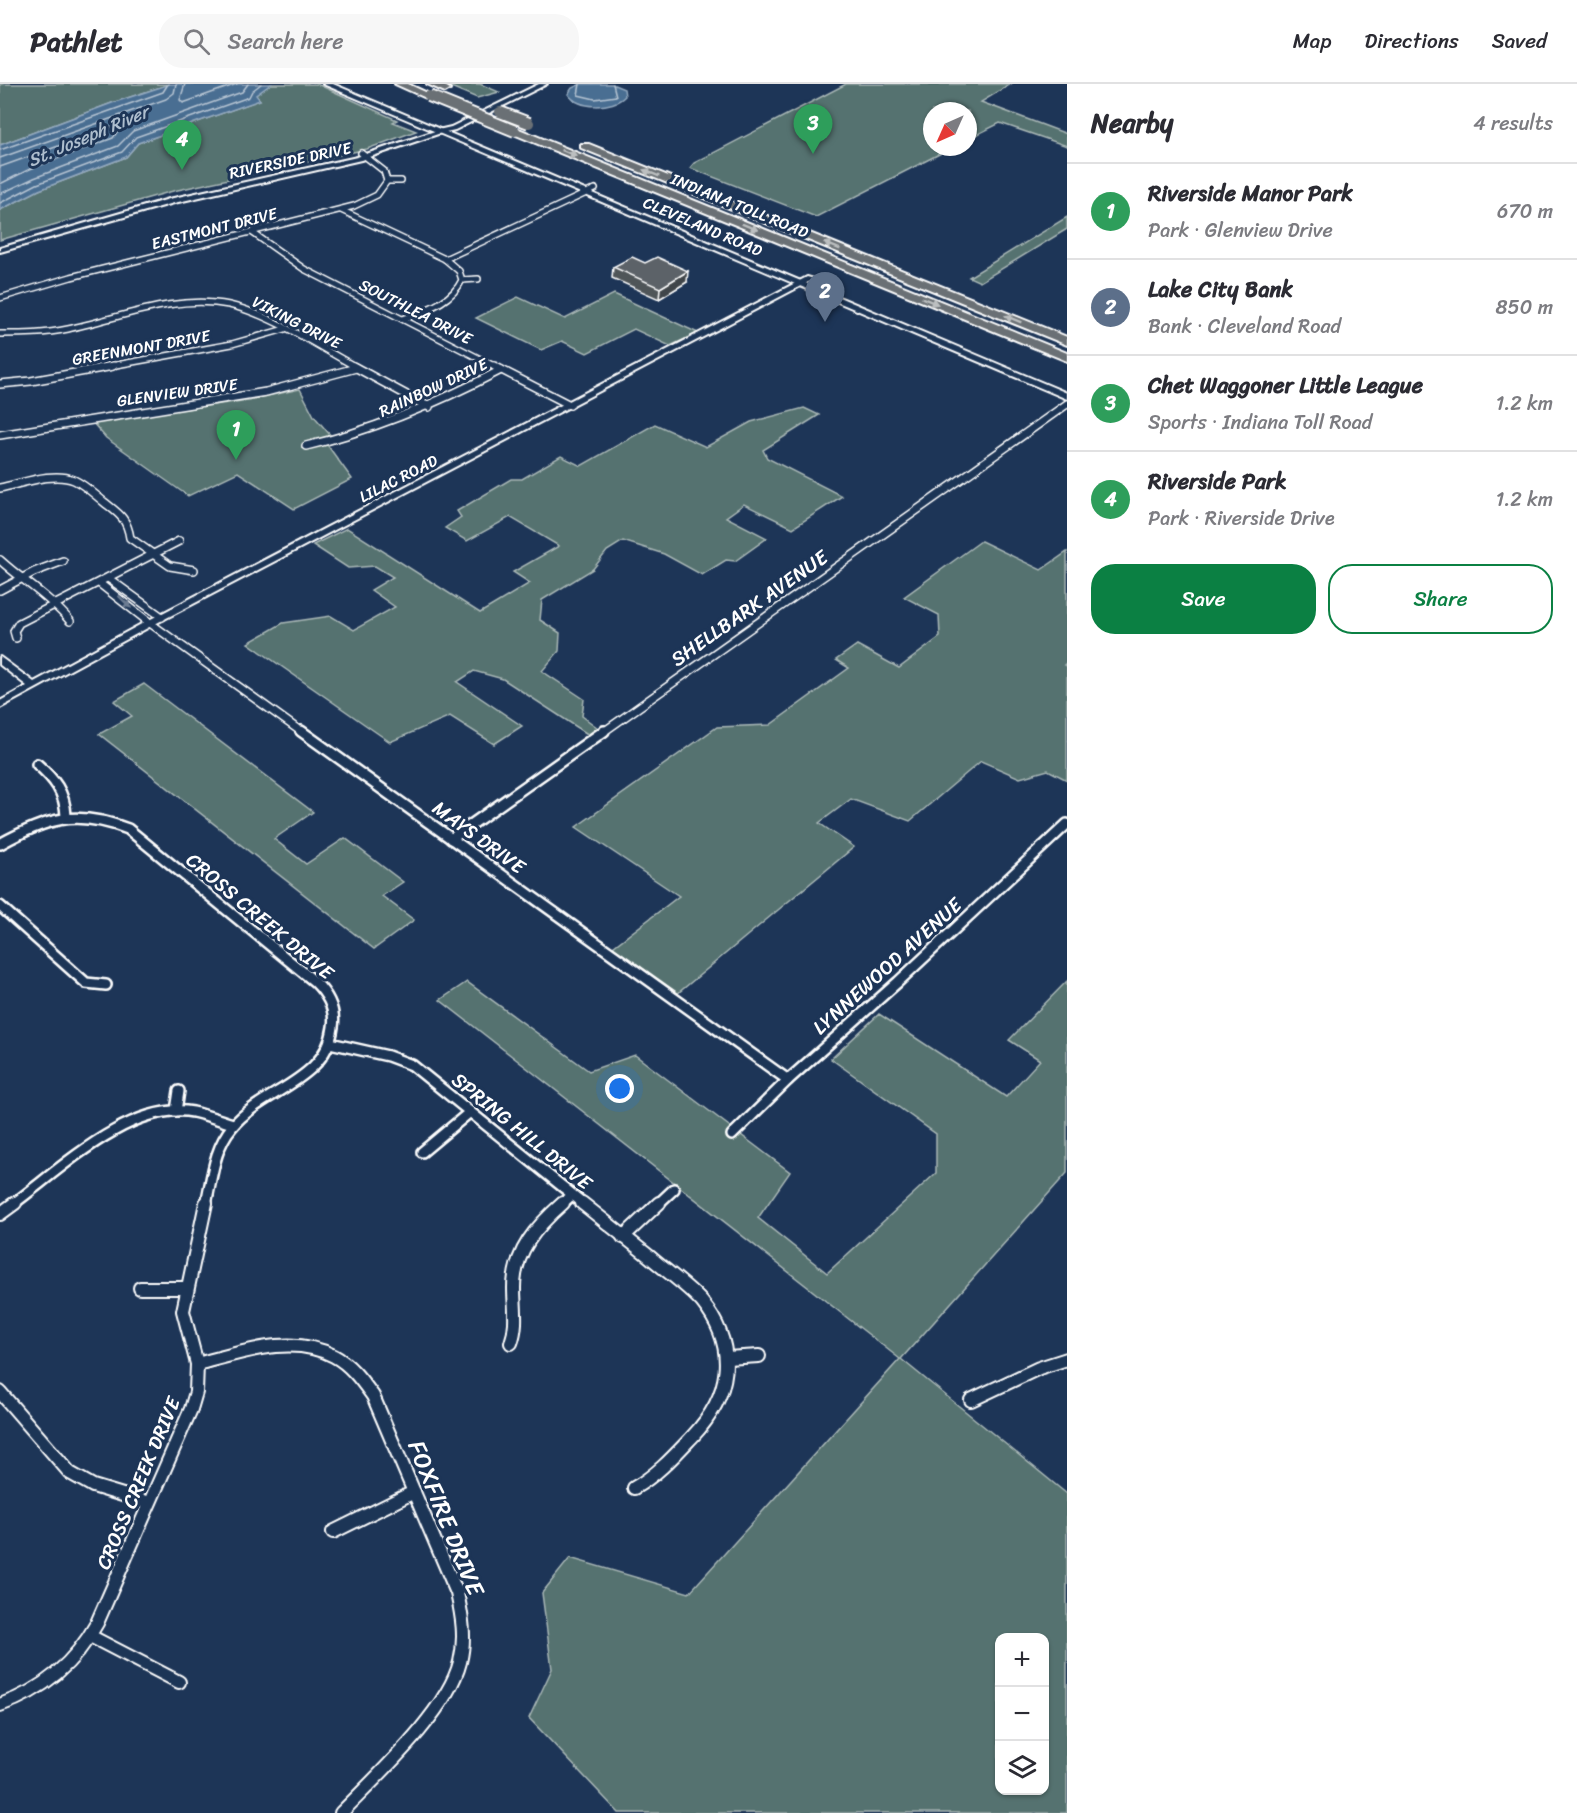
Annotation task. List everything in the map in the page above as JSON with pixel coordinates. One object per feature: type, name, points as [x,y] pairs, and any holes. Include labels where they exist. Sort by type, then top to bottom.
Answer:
[{"type":"highway","name":"INDIANA TOLL ROAD","points":[[400,84],[1067,357]]},
{"type":"highway","points":[[432,84],[455,93]]},
{"type":"highway","points":[[476,102],[535,126]]},
{"type":"highway","name":"INDIANA TOLL ROAD","points":[[573,141],[1067,341]]},
{"type":"main road","name":"CLEVELAND ROAD","points":[[327,84],[442,128],[453,129],[1067,396]]},
{"type":"main road","name":"CLEVELAND ROAD","points":[[343,84],[586,193],[1067,388]]},
{"type":"street","name":"RIVERSIDE DRIVE","points":[[0,250],[172,201],[364,155],[410,141],[534,84]]},
{"type":"street","points":[[453,129],[544,84]]},
{"type":"street","name":"RIVERSIDE DRIVE","points":[[0,244],[167,196],[364,155]]},
{"type":"street","points":[[364,155],[384,171],[387,181],[400,181]]},
{"type":"street","name":"EASTMONT DRIVE","points":[[0,298],[82,274],[341,210],[370,200],[382,190],[387,181]]},
{"type":"street","points":[[445,259],[595,189]]},
{"type":"street","points":[[341,210],[445,259],[459,271],[462,280],[456,291],[403,320]]},
{"type":"street","name":"SOUTHLEA DRIVE","points":[[253,233],[304,268],[570,405]]},
{"type":"street","points":[[462,280],[478,279]]},
{"type":"street","name":"LILAC ROAD","points":[[0,705],[150,623],[806,282]]},
{"type":"street","points":[[222,303],[226,296]]},
{"type":"street","name":"VIKING DRIVE","points":[[0,334],[36,334],[175,305],[222,303],[250,310],[429,407]]},
{"type":"street","name":"GREENMONT DRIVE","points":[[0,384],[31,381],[232,344],[285,329]]},
{"type":"street","name":"GLENVIEW DRIVE","points":[[0,435],[266,392],[356,368]]},
{"type":"street","name":"RAINBOW DRIVE","points":[[306,446],[378,428],[429,407],[501,370]]},
{"type":"street","name":"SHELLBARK AVENUE","points":[[451,839],[1067,404]]},
{"type":"street","points":[[0,488],[51,478],[70,479],[84,486],[118,513],[128,524],[130,538],[151,555],[170,566],[194,570]]},
{"type":"street","points":[[16,638],[14,631],[20,623],[179,541]]},
{"type":"street","points":[[0,560],[21,579],[56,604],[70,621]]},
{"type":"street","points":[[0,590],[63,561]]},
{"type":"street","points":[[108,578],[162,617]]},
{"type":"street","name":"MAYS DRIVE","points":[[99,583],[122,598],[150,623],[788,1080]]},
{"type":"street","points":[[0,660],[33,686]]},
{"type":"street","points":[[37,764],[59,785],[65,795],[66,816]]},
{"type":"street","name":"CROSS CREEK DRIVE","points":[[0,844],[42,822],[66,816],[91,817],[109,821],[128,830],[315,982],[328,997],[332,1007],[334,1029],[322,1058],[311,1070],[254,1107],[233,1124],[222,1140],[216,1157],[186,1288],[183,1311],[197,1364],[196,1392],[191,1410],[90,1636],[75,1657],[43,1686],[24,1697],[0,1705]]},
{"type":"street","name":"LYNNEWOOD AVENUE","points":[[732,1136],[788,1080],[898,982],[1067,824]]},
{"type":"street","points":[[0,906],[86,983],[106,985]]},
{"type":"street","name":"SPRING HILL DRIVE","points":[[330,1043],[400,1060],[419,1071],[697,1297],[709,1310],[718,1325],[727,1358]]},
{"type":"street","points":[[176,1111],[179,1091]]},
{"type":"street","points":[[0,1214],[120,1127],[152,1113],[176,1111],[200,1114],[233,1124]]},
{"type":"street","points":[[422,1152],[470,1112]]},
{"type":"street","points":[[623,1237],[674,1189]]},
{"type":"street","points":[[511,1343],[517,1328],[514,1285],[519,1255],[536,1228],[573,1195]]},
{"type":"street","points":[[140,1288],[186,1288]]},
{"type":"street","name":"FOXFIRE DRIVE","points":[[197,1364],[282,1345],[311,1346],[332,1354],[353,1370],[373,1396],[459,1601],[464,1626],[462,1656],[452,1687],[441,1706],[342,1813]]},
{"type":"street","points":[[634,1488],[660,1470],[704,1425],[723,1391],[727,1376],[727,1358],[759,1356]]},
{"type":"street","points":[[971,1400],[1030,1372],[1067,1359]]},
{"type":"street","points":[[0,1392],[70,1473],[93,1486],[149,1503]]},
{"type":"street","points":[[333,1532],[414,1492]]},
{"type":"street","points":[[90,1636],[179,1682]]},
{"type":"green space","points":[[0,84],[170,84],[0,145]]},
{"type":"green space","points":[[271,84],[317,84],[416,131],[367,149],[173,191],[0,240],[0,210],[39,190],[126,157],[138,143],[260,100],[255,95]]},
{"type":"green space","points":[[444,84],[480,84],[499,92],[477,98]]},
{"type":"green space","points":[[846,84],[1011,84],[981,102],[1067,134],[1067,146],[1000,123],[977,134],[977,102],[923,102],[923,156],[935,156],[816,217],[690,168],[694,163]]},
{"type":"green space","points":[[1067,217],[1067,229],[980,282],[969,277]]},
{"type":"green space","points":[[614,294],[698,333],[670,346],[634,329],[587,353],[562,341],[541,350],[476,318],[518,297],[565,319]]},
{"type":"green space","points":[[300,389],[314,416],[331,436],[323,439],[352,479],[294,509],[238,472],[188,496],[106,438],[92,422],[249,400]]},
{"type":"green space","points":[[804,408],[819,415],[763,450],[767,458],[842,496],[793,528],[744,504],[726,517],[767,538],[735,561],[726,560],[702,575],[664,554],[623,541],[607,551],[593,569],[542,600],[540,620],[560,633],[559,651],[542,671],[584,699],[582,716],[598,728],[589,735],[503,679],[474,671],[457,682],[522,726],[494,744],[450,716],[390,742],[248,643],[283,623],[331,616],[354,630],[395,607],[371,590],[393,577],[375,566],[348,568],[313,545],[347,528],[480,613],[530,583],[513,572],[559,546],[510,517],[467,541],[445,528],[461,517],[457,511],[511,479],[522,479],[561,456],[581,466],[655,424],[706,447],[751,422]]},
{"type":"green space","points":[[981,541],[1041,570],[1067,552],[1067,662],[1064,665],[1067,666],[1067,780],[1048,770],[1020,778],[981,761],[910,821],[851,799],[819,823],[854,847],[678,993],[613,947],[679,896],[576,827],[717,727],[770,725],[849,668],[836,660],[857,645],[899,668],[940,637],[939,615],[904,597]]},
{"type":"green space","points":[[144,684],[313,812],[274,839],[306,864],[345,838],[403,882],[382,896],[414,920],[374,949],[99,734],[132,716],[114,701]]},
{"type":"green space","points":[[1067,981],[1067,1173],[901,1359],[1067,1494],[1067,1813],[619,1813],[529,1718],[552,1669],[542,1593],[570,1558],[689,1593],[900,1359],[440,1000],[467,982],[589,1071],[635,1055],[790,1172],[758,1218],[827,1273],[936,1173],[936,1134],[831,1059],[879,1014],[1006,1097],[1040,1060],[1009,1040]]},
{"type":"water","name":"St. Joseph River","points":[[170,84],[271,84],[256,95],[260,100],[138,143],[126,157],[39,190],[0,210],[0,145]]},
{"type":"water","points":[[581,84],[612,84],[624,89],[625,96],[605,105],[580,103],[568,94],[572,88]]},
{"type":"building","points":[[632,257],[645,263],[657,257],[688,271],[660,288],[613,267]]},
{"type":"place","name":"Chet Waggoner Little League","points":[[813,154]]},
{"type":"place","name":"Riverside Park","points":[[182,170]]},
{"type":"place","name":"Lake City Bank","points":[[825,322]]},
{"type":"place","name":"Riverside Manor Park","points":[[236,460]]}]
